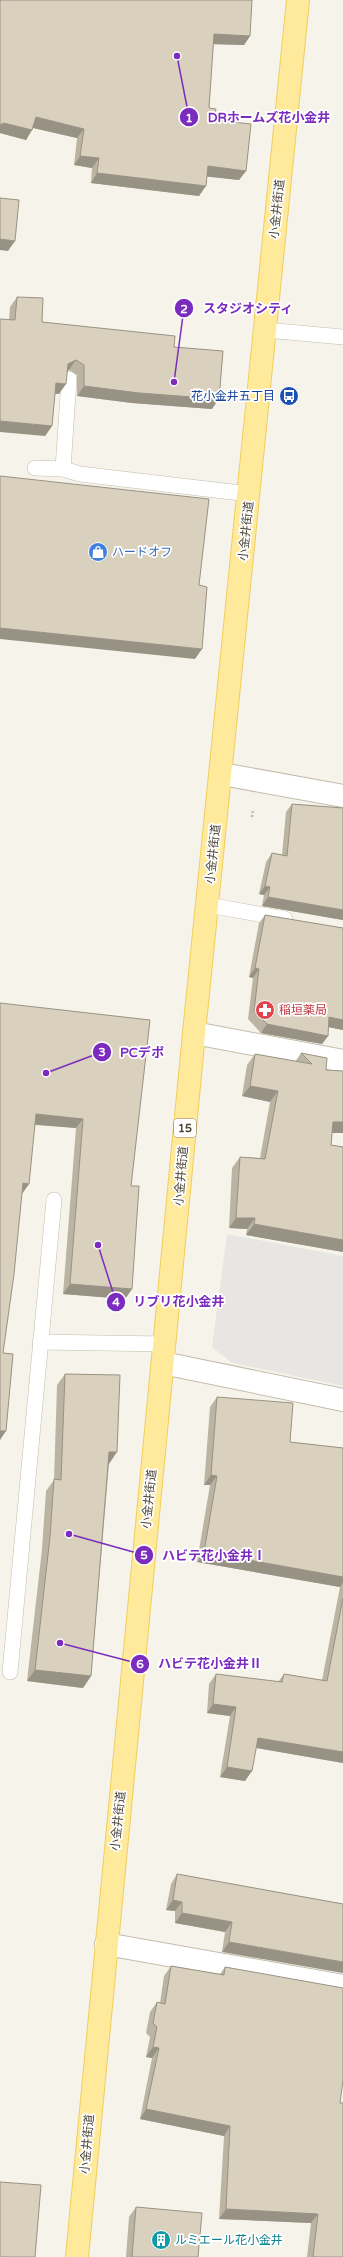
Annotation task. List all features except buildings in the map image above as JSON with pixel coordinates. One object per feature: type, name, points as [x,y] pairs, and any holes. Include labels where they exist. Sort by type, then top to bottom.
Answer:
[{"type":"main road","name":"小金井街道","points":[[77,2257],[194,1033],[222,774],[298,0]]},
{"type":"street","points":[[222,774],[343,796]]},
{"type":"street","points":[[194,1033],[343,1061]]},
{"type":"street","points":[[164,1354],[343,1400]]},
{"type":"street","points":[[106,1944],[343,1986]]},
{"type":"lane","points":[[266,330],[343,337]]},
{"type":"lane","points":[[65,469],[69,379]]},
{"type":"lane","points":[[35,468],[65,469],[88,475],[249,494]]},
{"type":"lane","points":[[208,905],[297,921]]},
{"type":"lane","points":[[10,1672],[7,1624],[40,1342],[54,1200]]},
{"type":"lane","points":[[40,1342],[164,1354]]},
{"type":"shaded area","points":[[227,1234],[343,1256],[343,1386],[232,1363],[212,1347]]},
{"type":"place","name":"DRホームズ花小金井","points":[[177,56]]},
{"type":"place","name":"スタジオシティ","points":[[174,382]]},
{"type":"place","name":"花小金井五丁目","points":[[289,396]]},
{"type":"place","name":"ハードオフ","points":[[98,552]]},
{"type":"place","name":"稲垣薬局","points":[[265,1010]]},
{"type":"place","name":"PCデポ","points":[[46,1073]]},
{"type":"place","name":"リブリ花小金井","points":[[98,1245]]},
{"type":"place","name":"ハビテ花小金井Ⅰ","points":[[69,1534]]},
{"type":"place","name":"ハビテ花小金井Ⅱ","points":[[60,1643]]},
{"type":"place","name":"ルミエール花小金井","points":[[161,2240]]}]
